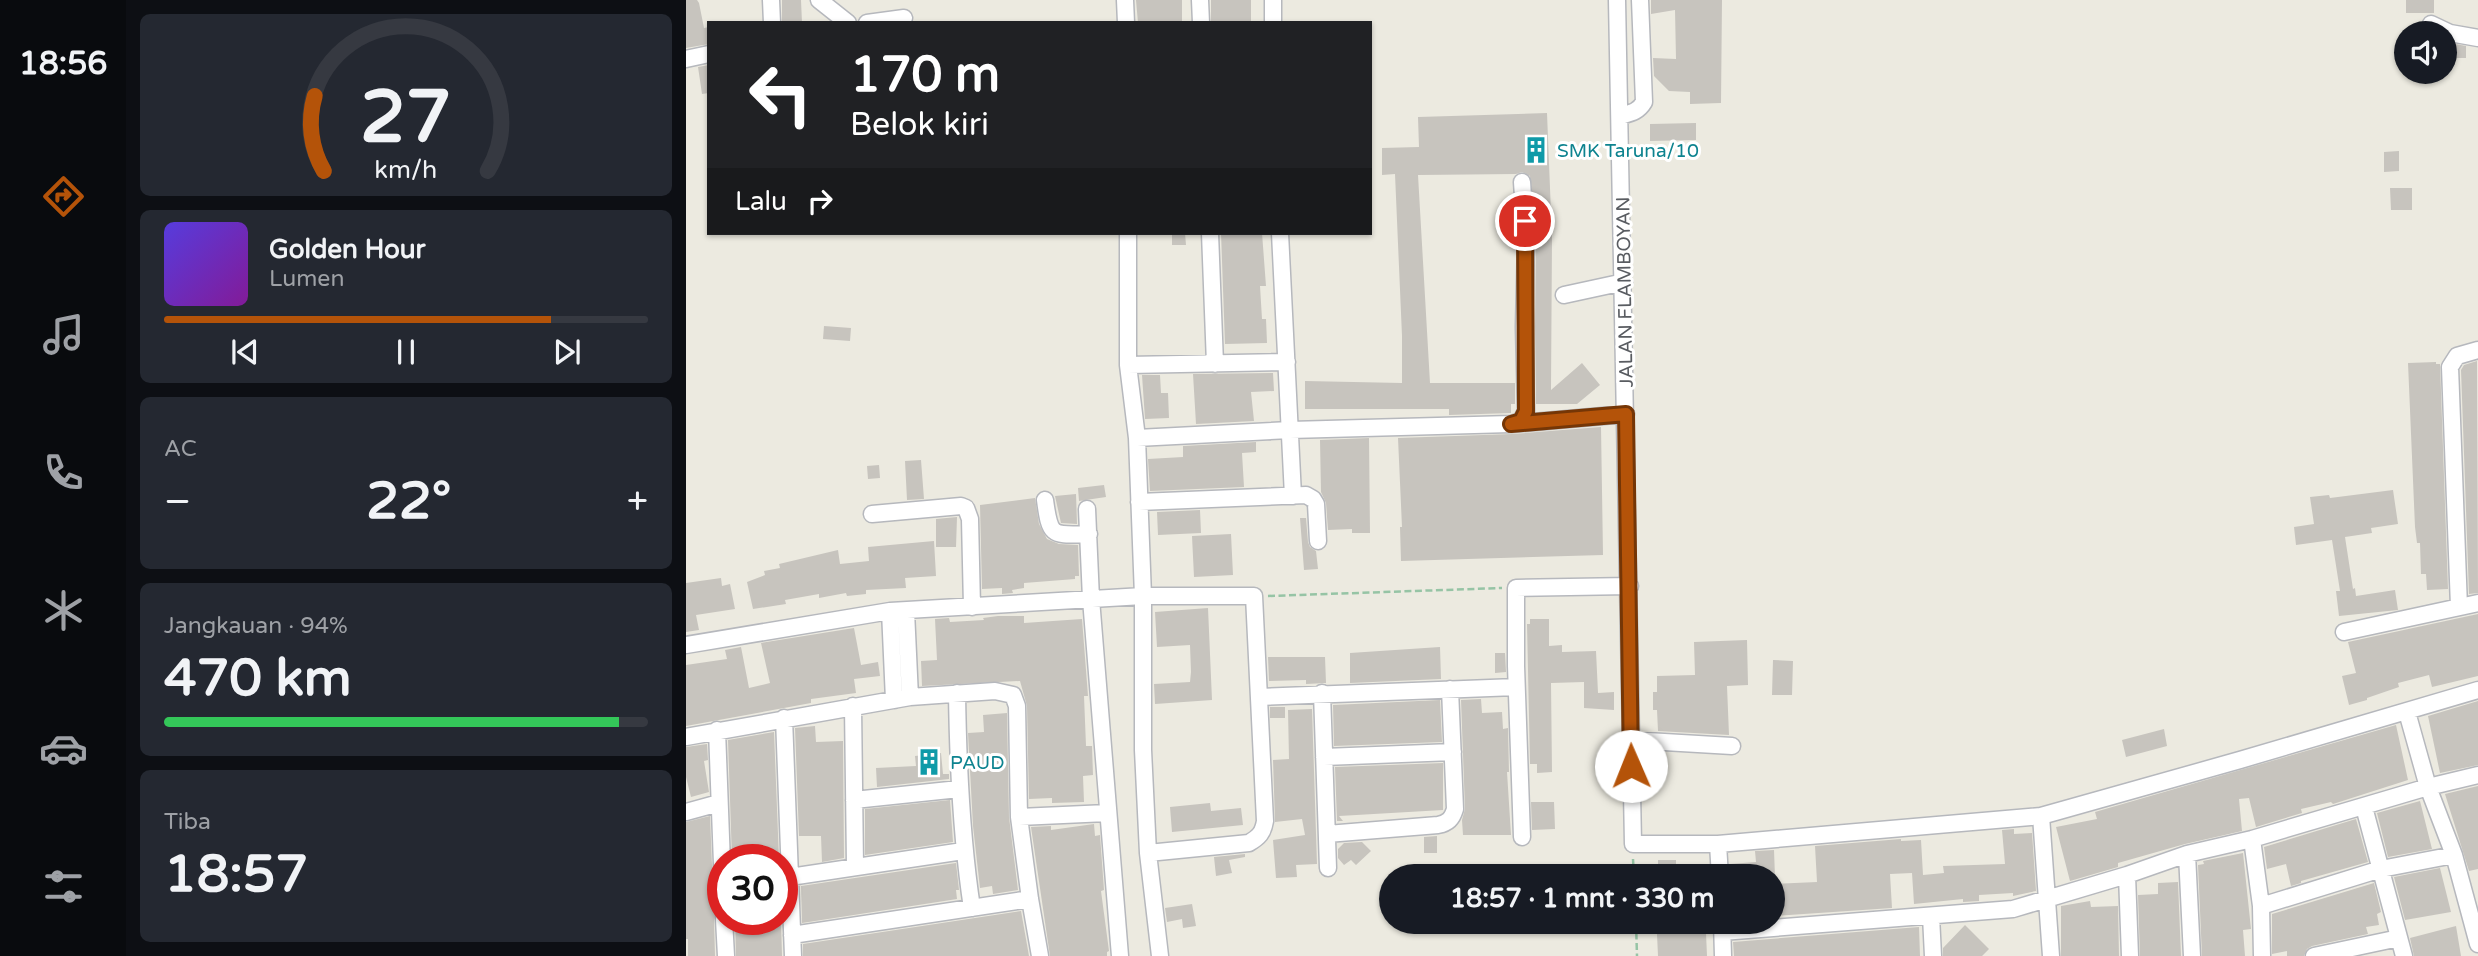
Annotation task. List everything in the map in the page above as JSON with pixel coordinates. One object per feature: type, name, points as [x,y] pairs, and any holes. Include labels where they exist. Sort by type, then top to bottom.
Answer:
[{"type":"street","points":[[771,0],[772,21]]},
{"type":"street","points":[[820,0],[846,21]]},
{"type":"street","points":[[1125,0],[1126,21]]},
{"type":"street","points":[[1200,0],[1201,21]]},
{"type":"street","points":[[1273,0],[1273,21]]},
{"type":"street","name":"JALAN FLAMBOYAN","points":[[1617,0],[1633,844]]},
{"type":"street","points":[[1620,116],[1634,112],[1644,102],[1640,0]]},
{"type":"street","points":[[882,21],[904,18]]},
{"type":"street","points":[[2457,34],[2478,38]]},
{"type":"street","points":[[686,58],[707,54]]},
{"type":"street","points":[[1511,424],[1521,421],[1526,411],[1526,241],[1522,182]]},
{"type":"street","points":[[1128,235],[1128,365],[1137,438],[1143,596],[1143,750],[1148,852],[1160,956]]},
{"type":"street","points":[[1210,235],[1215,364]]},
{"type":"street","points":[[1280,235],[1293,496]]},
{"type":"street","points":[[1564,295],[1624,282]]},
{"type":"street","points":[[2459,607],[2450,366],[2457,356],[2478,350]]},
{"type":"street","points":[[1128,365],[1287,362]]},
{"type":"street","points":[[1137,438],[1290,430],[1511,424],[1626,414]]},
{"type":"street","points":[[1139,502],[1306,495],[1314,499],[1316,504],[1318,541]]},
{"type":"street","points":[[1045,500],[1052,531],[1063,535],[1089,534]]},
{"type":"street","points":[[872,514],[961,506],[966,508],[970,519],[972,607]]},
{"type":"street","points":[[1087,509],[1091,599],[1120,956]]},
{"type":"street","points":[[1522,837],[1516,687],[1516,588],[1630,586]]},
{"type":"street","points":[[686,645],[898,611],[1143,596],[1254,596],[1265,821],[1261,834],[1249,843],[1148,852]]},
{"type":"street","points":[[2344,632],[2478,603]]},
{"type":"street","points":[[898,611],[902,699]]},
{"type":"street","points":[[1259,697],[1516,687]]},
{"type":"street","points":[[1327,834],[1446,823],[1455,809],[1450,689]]},
{"type":"street","points":[[1633,844],[1718,844],[2041,816],[2478,690]]},
{"type":"street","points":[[686,737],[902,699],[957,693],[1004,692],[1013,695],[1017,706],[1019,817],[1040,956]]},
{"type":"street","points":[[957,693],[963,851],[972,908]]},
{"type":"street","points":[[1322,693],[1328,868]]},
{"type":"street","points":[[853,706],[855,866]]},
{"type":"street","points":[[2407,712],[2428,787],[2454,855],[2478,944]]},
{"type":"street","points":[[785,718],[789,844]]},
{"type":"street","points":[[717,730],[721,844]]},
{"type":"street","points":[[1630,740],[1731,746]]},
{"type":"street","points":[[1324,757],[1454,752]]},
{"type":"street","points":[[1785,923],[2013,909],[2187,855],[2478,775]]},
{"type":"street","points":[[854,800],[959,789]]},
{"type":"street","points":[[686,812],[719,803]]},
{"type":"street","points":[[2364,807],[2404,956]]},
{"type":"street","points":[[1019,817],[1107,813]]},
{"type":"street","points":[[2041,816],[2051,956]]},
{"type":"street","points":[[2252,839],[2261,906],[2262,956]]},
{"type":"street","points":[[1718,844],[1719,864]]},
{"type":"street","points":[[798,876],[963,851]]},
{"type":"street","points":[[2187,855],[2192,956]]},
{"type":"street","points":[[2261,906],[2381,869],[2454,855]]},
{"type":"street","points":[[2127,875],[2130,956]]},
{"type":"street","points":[[798,934],[1030,899]]},
{"type":"street","points":[[1931,915],[1933,956]]},
{"type":"street","points":[[1722,934],[1723,956]]},
{"type":"street","points":[[725,935],[726,956]]},
{"type":"street","points":[[793,935],[793,956]]},
{"type":"street","points":[[2314,956],[2399,938]]},
{"type":"path","points":[[1254,596],[1516,588]]},
{"type":"path","points":[[1633,844],[1634,864]]},
{"type":"path","points":[[1636,934],[1637,956]]},
{"type":"building","points":[[686,0],[697,0],[704,28],[707,27],[707,44],[686,48]]},
{"type":"building","points":[[782,0],[801,0],[802,21],[782,21]]},
{"type":"building","points":[[1136,0],[1182,0],[1182,21],[1138,21]]},
{"type":"building","points":[[1211,0],[1251,0],[1251,21],[1211,21]]},
{"type":"building","points":[[1651,0],[1722,0],[1721,103],[1690,104],[1690,92],[1669,91],[1654,76],[1653,58],[1676,59],[1675,10],[1651,14]]},
{"type":"building","points":[[2406,0],[2434,0],[2434,13],[2406,13]]},
{"type":"building","points":[[2457,44],[2466,46],[2466,58],[2457,58]]},
{"type":"building","points":[[707,65],[707,93],[702,94],[698,67]]},
{"type":"building","points":[[1547,113],[1552,238],[1551,390],[1582,363],[1600,385],[1577,404],[1536,404],[1536,240],[1530,176],[1522,172],[1418,175],[1430,383],[1515,383],[1515,404],[1511,404],[1511,413],[1449,415],[1449,409],[1305,409],[1305,381],[1402,383],[1395,174],[1382,175],[1382,148],[1419,147],[1418,117]]},
{"type":"building","points":[[1696,123],[1696,140],[1650,141],[1650,124]]},
{"type":"building","points":[[2399,151],[2399,171],[2384,172],[2384,152]]},
{"type":"building","points":[[2390,188],[2412,188],[2412,210],[2391,210]]},
{"type":"building","points":[[1172,235],[1185,235],[1186,245],[1172,245]]},
{"type":"building","points":[[1221,235],[1262,235],[1266,286],[1260,286],[1267,343],[1225,344]]},
{"type":"building","points":[[824,326],[851,328],[850,341],[823,339]]},
{"type":"building","points":[[2477,361],[2478,593],[2469,594],[2461,370],[2464,365]]},
{"type":"building","points":[[2408,363],[2440,364],[2448,589],[2427,590],[2426,574],[2421,574],[2420,543],[2417,543],[2415,527]]},
{"type":"building","points":[[1273,373],[1274,391],[1251,392],[1254,421],[1196,424],[1193,374]]},
{"type":"building","points":[[1142,375],[1160,375],[1161,393],[1168,393],[1169,418],[1145,419]]},
{"type":"building","points":[[1601,427],[1603,555],[1401,561],[1398,438],[1512,434]]},
{"type":"building","points":[[1369,438],[1370,533],[1352,533],[1352,529],[1328,530],[1326,503],[1321,492],[1320,440]]},
{"type":"building","points":[[1256,442],[1256,452],[1242,453],[1244,487],[1150,491],[1148,459],[1183,457],[1183,446]]},
{"type":"building","points":[[921,460],[924,499],[907,500],[905,461]]},
{"type":"building","points":[[879,465],[880,478],[868,479],[867,466]]},
{"type":"building","points":[[1104,485],[1106,497],[1079,501],[1078,488]]},
{"type":"building","points":[[2393,490],[2398,524],[2371,528],[2372,533],[2345,537],[2356,596],[2395,590],[2398,610],[2339,616],[2336,591],[2340,591],[2332,540],[2296,545],[2294,527],[2314,524],[2310,497],[2329,495],[2330,498]]},
{"type":"building","points":[[1076,494],[1077,524],[1061,523],[1055,496]]},
{"type":"building","points":[[1035,498],[1039,524],[1047,539],[1059,544],[1078,545],[1079,576],[1075,576],[1075,579],[1024,583],[1024,588],[1012,590],[1013,593],[1002,594],[1002,588],[982,589],[980,505]]},
{"type":"building","points":[[1200,510],[1201,533],[1158,535],[1157,512]]},
{"type":"building","points":[[957,517],[956,547],[936,547],[936,519]]},
{"type":"building","points":[[1300,518],[1306,518],[1308,542],[1316,551],[1318,569],[1304,570]]},
{"type":"building","points":[[1231,534],[1233,575],[1194,577],[1192,536]]},
{"type":"building","points":[[934,541],[936,576],[905,578],[906,588],[866,590],[866,594],[847,596],[846,593],[819,598],[819,594],[785,600],[786,604],[753,609],[747,582],[765,575],[764,571],[780,568],[779,564],[838,550],[840,564],[869,561],[868,547]]},
{"type":"building","points":[[721,578],[722,586],[730,584],[735,609],[696,615],[699,630],[686,632],[686,583]]},
{"type":"building","points":[[1208,608],[1212,700],[1155,704],[1154,684],[1190,682],[1191,672],[1190,645],[1157,647],[1155,612]]},
{"type":"building","points":[[2478,614],[2478,676],[2432,687],[2429,675],[2398,683],[2399,687],[2349,705],[2342,676],[2356,673],[2348,642]]},
{"type":"building","points":[[1024,616],[1024,623],[1082,619],[1088,696],[1084,696],[1086,746],[1092,746],[1093,775],[1083,776],[1084,802],[1052,803],[1052,798],[1029,799],[1027,706],[1020,681],[922,686],[921,661],[937,660],[935,619],[949,618],[950,622],[984,620],[983,618]]},
{"type":"building","points":[[1530,619],[1549,619],[1549,646],[1562,645],[1562,652],[1596,651],[1598,693],[1614,692],[1614,710],[1584,708],[1584,682],[1551,683],[1552,772],[1537,773],[1537,764],[1530,764],[1527,624],[1530,624]]},
{"type":"building","points":[[854,628],[861,665],[878,662],[880,676],[854,679],[856,693],[811,699],[811,703],[686,726],[686,665],[727,659],[725,650],[741,647],[749,688],[770,683],[761,643]]},
{"type":"building","points":[[1747,640],[1748,685],[1727,686],[1729,735],[1658,731],[1657,710],[1653,710],[1653,692],[1657,692],[1657,676],[1695,675],[1694,642]]},
{"type":"building","points":[[1440,647],[1441,679],[1350,683],[1350,653]]},
{"type":"building","points":[[1495,653],[1505,653],[1506,672],[1495,673]]},
{"type":"building","points":[[1268,657],[1325,657],[1326,683],[1306,684],[1306,680],[1269,681]]},
{"type":"building","points":[[1773,660],[1793,661],[1792,695],[1772,695]]},
{"type":"building","points":[[1481,699],[1482,713],[1502,712],[1503,729],[1508,728],[1507,772],[1511,835],[1463,835],[1462,820],[1465,809],[1461,700]]},
{"type":"building","points":[[1440,700],[1442,742],[1334,746],[1333,705]]},
{"type":"building","points":[[2478,701],[2478,765],[2440,773],[2428,716]]},
{"type":"building","points":[[1270,707],[1285,707],[1285,718],[1270,718]]},
{"type":"building","points":[[1312,709],[1317,864],[1296,865],[1297,877],[1276,878],[1273,840],[1305,835],[1302,819],[1275,822],[1273,760],[1289,759],[1288,710]]},
{"type":"building","points":[[1007,713],[1009,817],[1018,890],[993,894],[992,886],[980,888],[973,826],[968,733],[984,732],[983,715]]},
{"type":"building","points":[[2396,725],[2408,780],[2333,804],[2331,802],[2301,809],[2302,813],[2256,827],[2249,798],[2239,799],[2242,831],[2118,863],[2118,867],[2070,881],[2056,827],[2097,819],[2095,812]]},
{"type":"building","points":[[815,726],[816,742],[843,741],[844,858],[822,862],[821,836],[799,836],[795,728]]},
{"type":"building","points":[[2164,729],[2167,746],[2126,757],[2122,740]]},
{"type":"building","points":[[774,732],[778,844],[731,844],[728,740]]},
{"type":"building","points":[[707,744],[708,760],[704,761],[709,792],[691,797],[686,777],[686,747]]},
{"type":"building","name":"PAUD","points":[[941,753],[943,774],[949,774],[949,779],[877,787],[876,768],[916,766],[915,756]]},
{"type":"building","points":[[1443,763],[1443,810],[1339,816],[1343,821],[1337,821],[1335,767]]},
{"type":"building","points":[[2478,786],[2478,869],[2469,871],[2445,794]]},
{"type":"building","points":[[950,800],[953,842],[865,855],[865,809]]},
{"type":"building","points":[[2420,801],[2432,849],[2388,857],[2377,813]]},
{"type":"building","points":[[1531,802],[1554,802],[1555,829],[1532,830]]},
{"type":"building","points":[[1210,803],[1211,811],[1241,808],[1243,825],[1172,832],[1170,807]]},
{"type":"building","points":[[710,816],[711,844],[707,844],[707,935],[714,935],[715,956],[688,956],[686,822]]},
{"type":"building","points":[[2356,819],[2368,862],[2291,886],[2286,864],[2267,869],[2264,847]]},
{"type":"building","points":[[1094,824],[1095,836],[1100,835],[1104,890],[1101,891],[1109,951],[1107,956],[1050,956],[1031,827],[1051,826],[1051,830]]},
{"type":"building","points":[[2014,829],[2014,834],[2032,833],[2036,891],[2013,896],[2013,893],[1979,895],[1979,901],[1963,902],[1963,899],[1914,904],[1912,873],[1890,874],[1892,908],[1785,915],[1785,883],[1817,882],[1815,846],[1901,839],[1921,840],[1923,875],[1944,873],[1943,866],[2005,864],[2002,830]]},
{"type":"building","points":[[1437,836],[1437,853],[1424,853],[1424,837]]},
{"type":"building","points":[[1362,842],[1371,851],[1356,865],[1351,860],[1344,865],[1338,858],[1338,849],[1344,843]]},
{"type":"building","points":[[1774,850],[1775,864],[1730,864],[1756,862],[1755,851]]},
{"type":"building","points":[[2243,853],[2251,929],[2243,930],[2245,956],[2202,956],[2198,865],[2204,864],[2203,861]]},
{"type":"building","points":[[1245,854],[1245,857],[1229,860],[1232,873],[1216,876],[1214,857]]},
{"type":"building","points":[[1658,860],[1676,860],[1676,864],[1658,864]]},
{"type":"building","points":[[956,863],[959,890],[956,890],[957,899],[802,923],[801,886]]},
{"type":"building","points":[[2440,868],[2451,912],[2405,920],[2394,877]]},
{"type":"building","points":[[2178,882],[2181,956],[2140,956],[2138,895],[2158,894],[2158,883]]},
{"type":"building","points":[[2374,883],[2381,912],[2377,914],[2379,925],[2366,927],[2368,934],[2312,946],[2304,956],[2287,956],[2287,951],[2272,954],[2272,914]]},
{"type":"building","points":[[2090,901],[2091,907],[2118,906],[2119,956],[2061,956],[2061,906]]},
{"type":"building","points":[[1192,904],[1196,926],[1183,928],[1182,919],[1167,922],[1165,908]]},
{"type":"building","points":[[1021,911],[1029,956],[803,956],[803,944]]},
{"type":"building","points":[[1965,925],[1989,949],[1982,956],[1943,956],[1943,948]]},
{"type":"building","points":[[2456,926],[2461,956],[2414,956],[2410,938]]},
{"type":"building","points":[[1919,927],[1920,956],[1734,956],[1733,942]]},
{"type":"building","points":[[1657,934],[1706,934],[1707,956],[1658,956]]},
{"type":"building","points":[[735,935],[781,935],[782,956],[736,956]]},
{"type":"place","name":"SMK Taruna/10","points":[[1536,150]]},
{"type":"place","name":"PAUD","points":[[929,762]]},
{"type":"route","points":[[1525,221],[1526,411],[1521,421],[1511,424],[1626,414],[1631,766]]}]
